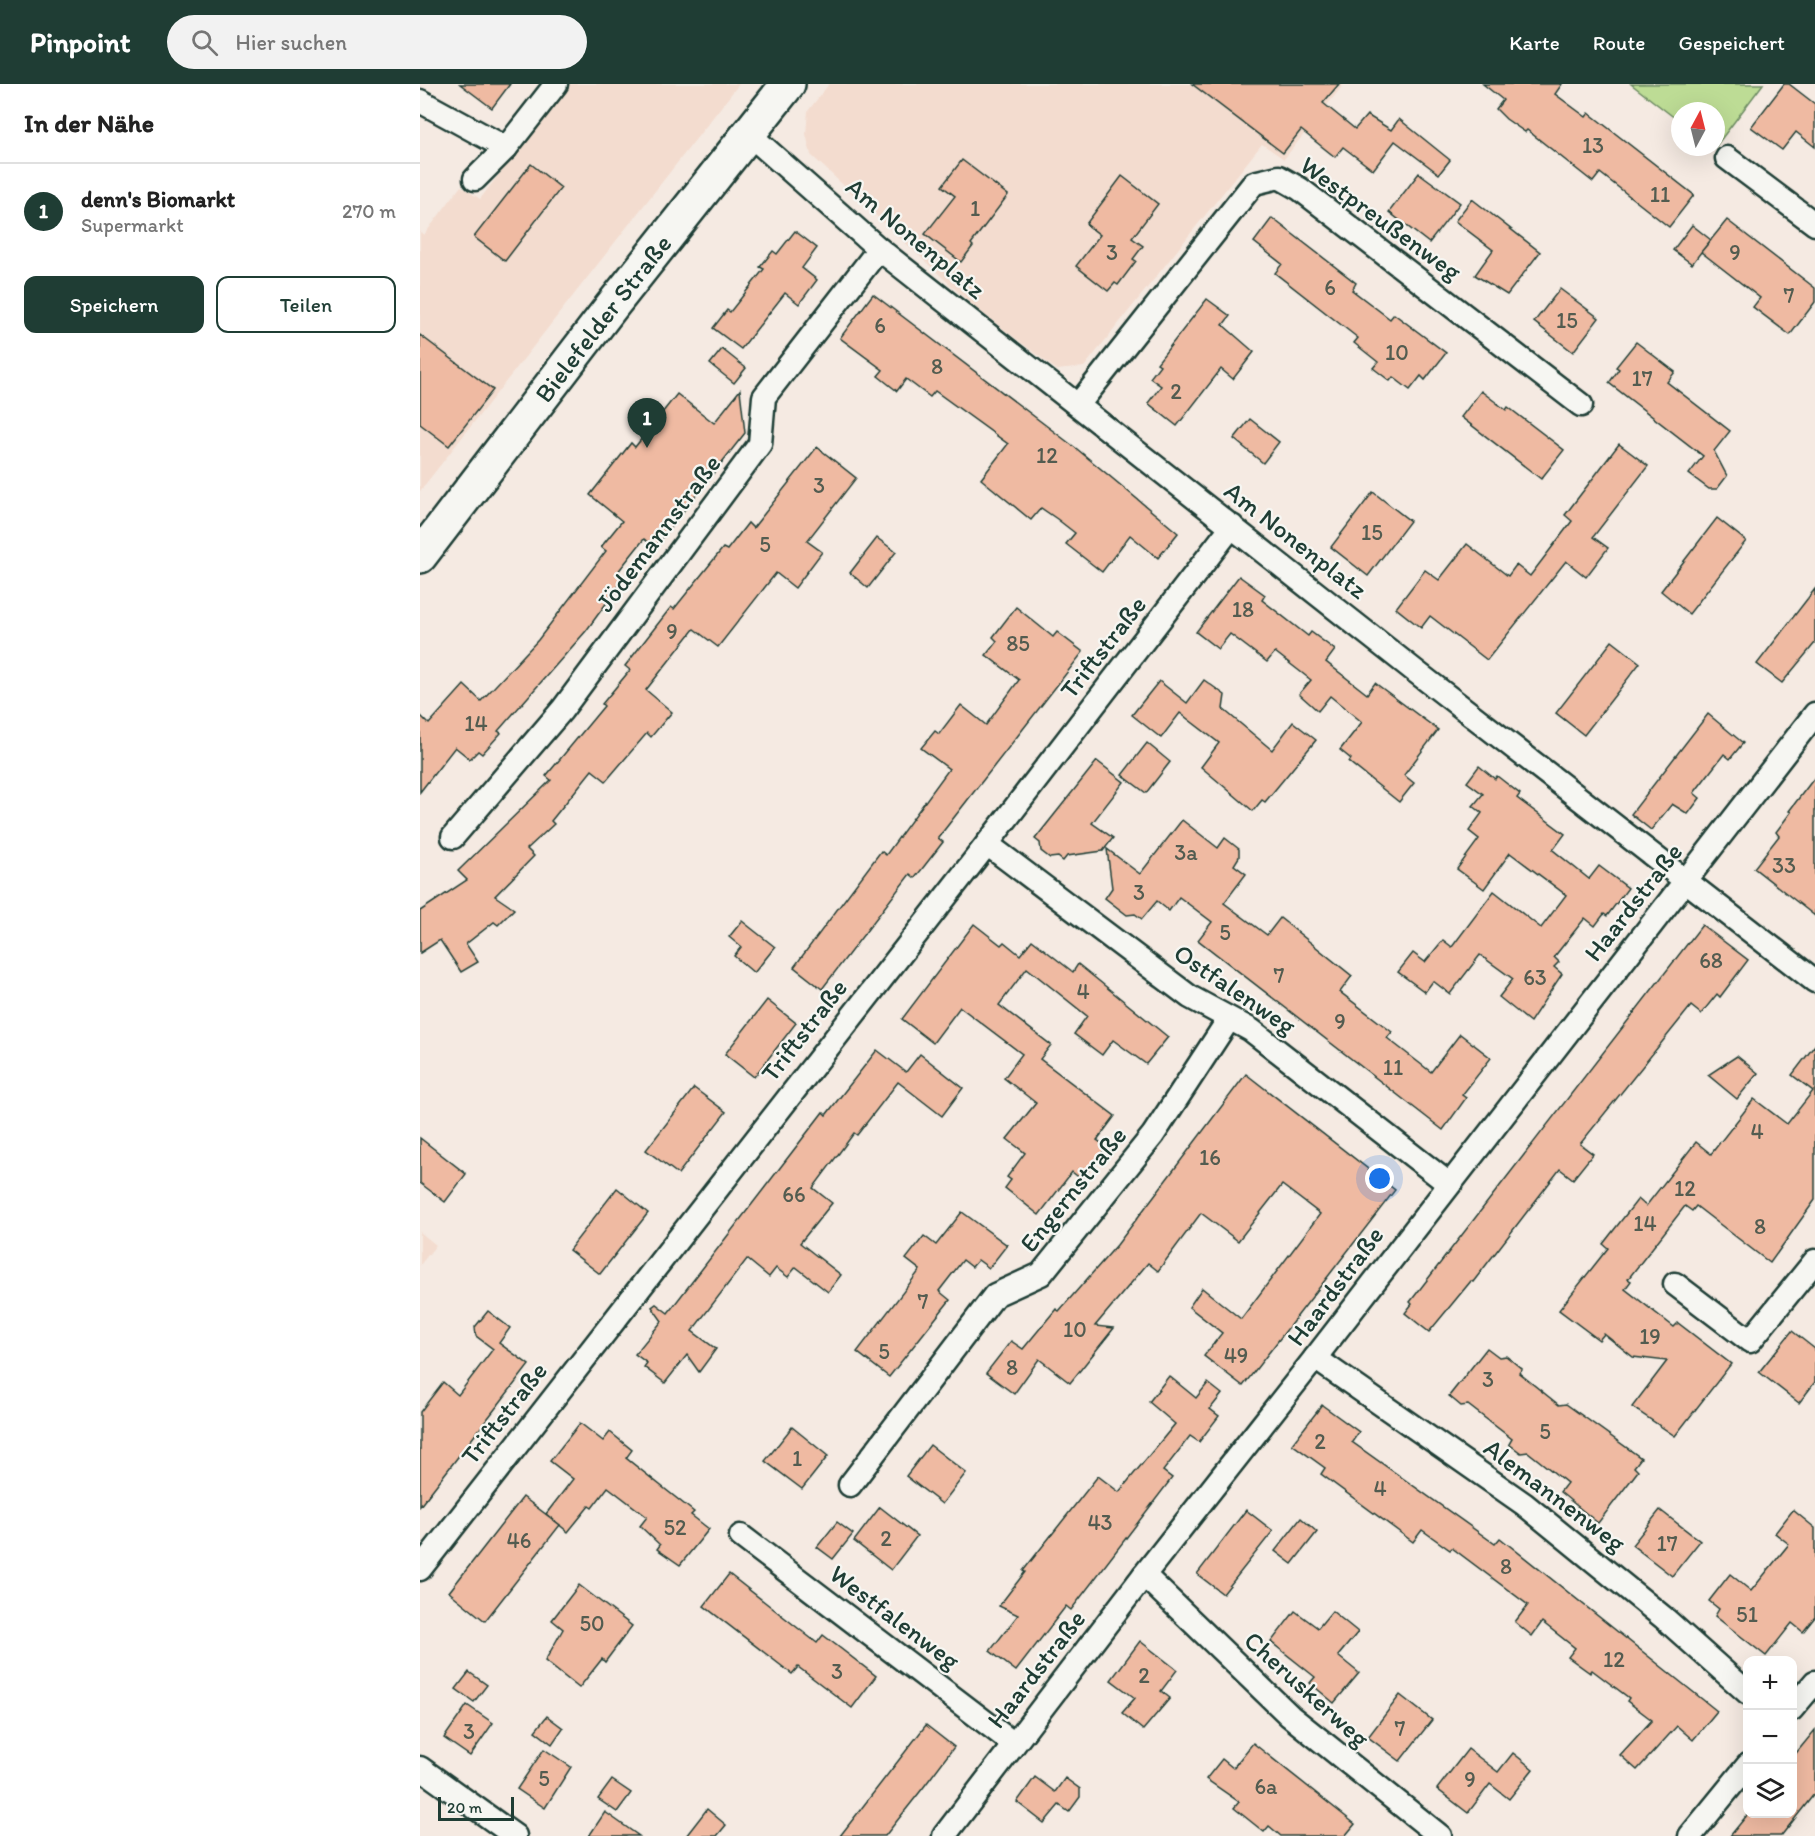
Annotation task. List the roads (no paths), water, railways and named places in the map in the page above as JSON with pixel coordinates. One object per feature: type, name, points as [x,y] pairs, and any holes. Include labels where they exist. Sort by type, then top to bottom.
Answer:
[{"type":"main road","name":"Bielefelder Straße","points":[[420,556],[611,307],[788,84]]},
{"type":"street","points":[[475,179],[506,148],[556,84]]},
{"type":"street","points":[[420,101],[506,148]]},
{"type":"street","name":"Am Nonenplatz","points":[[749,134],[879,249],[1815,981]]},
{"type":"street","points":[[1727,158],[1815,224]]},
{"type":"street","name":"Westpreußenweg","points":[[1078,405],[1254,183],[1279,177],[1309,196],[1581,405]]},
{"type":"street","name":"Jödemannstraße","points":[[453,837],[562,710],[760,444],[764,397],[879,249]]},
{"type":"street","name":"Triftstraße","points":[[420,1569],[987,844],[1232,526]]},
{"type":"street","name":"Haardstraße","points":[[944,1836],[1144,1575],[1815,714]]},
{"type":"street","name":"Ostfalenweg","points":[[987,844],[1190,997],[1251,1030],[1449,1184]]},
{"type":"street","name":"Engernstraße","points":[[850,1485],[995,1295],[1041,1274],[1153,1136],[1229,1019]]},
{"type":"street","points":[[1675,1284],[1750,1341],[1815,1261]]},
{"type":"street","name":"Alemannenweg","points":[[1315,1358],[1524,1504],[1664,1618],[1743,1689]]},
{"type":"street","name":"Westfalenweg","points":[[741,1536],[1014,1744]]},
{"type":"street","name":"Cheruskerweg","points":[[1144,1575],[1290,1716],[1440,1836]]},
{"type":"street","points":[[1797,1703],[1815,1682]]},
{"type":"street","points":[[420,1768],[515,1836]]},
{"type":"street","points":[[1690,1836],[1743,1771]]},
{"type":"place","name":"denn's Biomarkt","points":[[647,448]]}]
